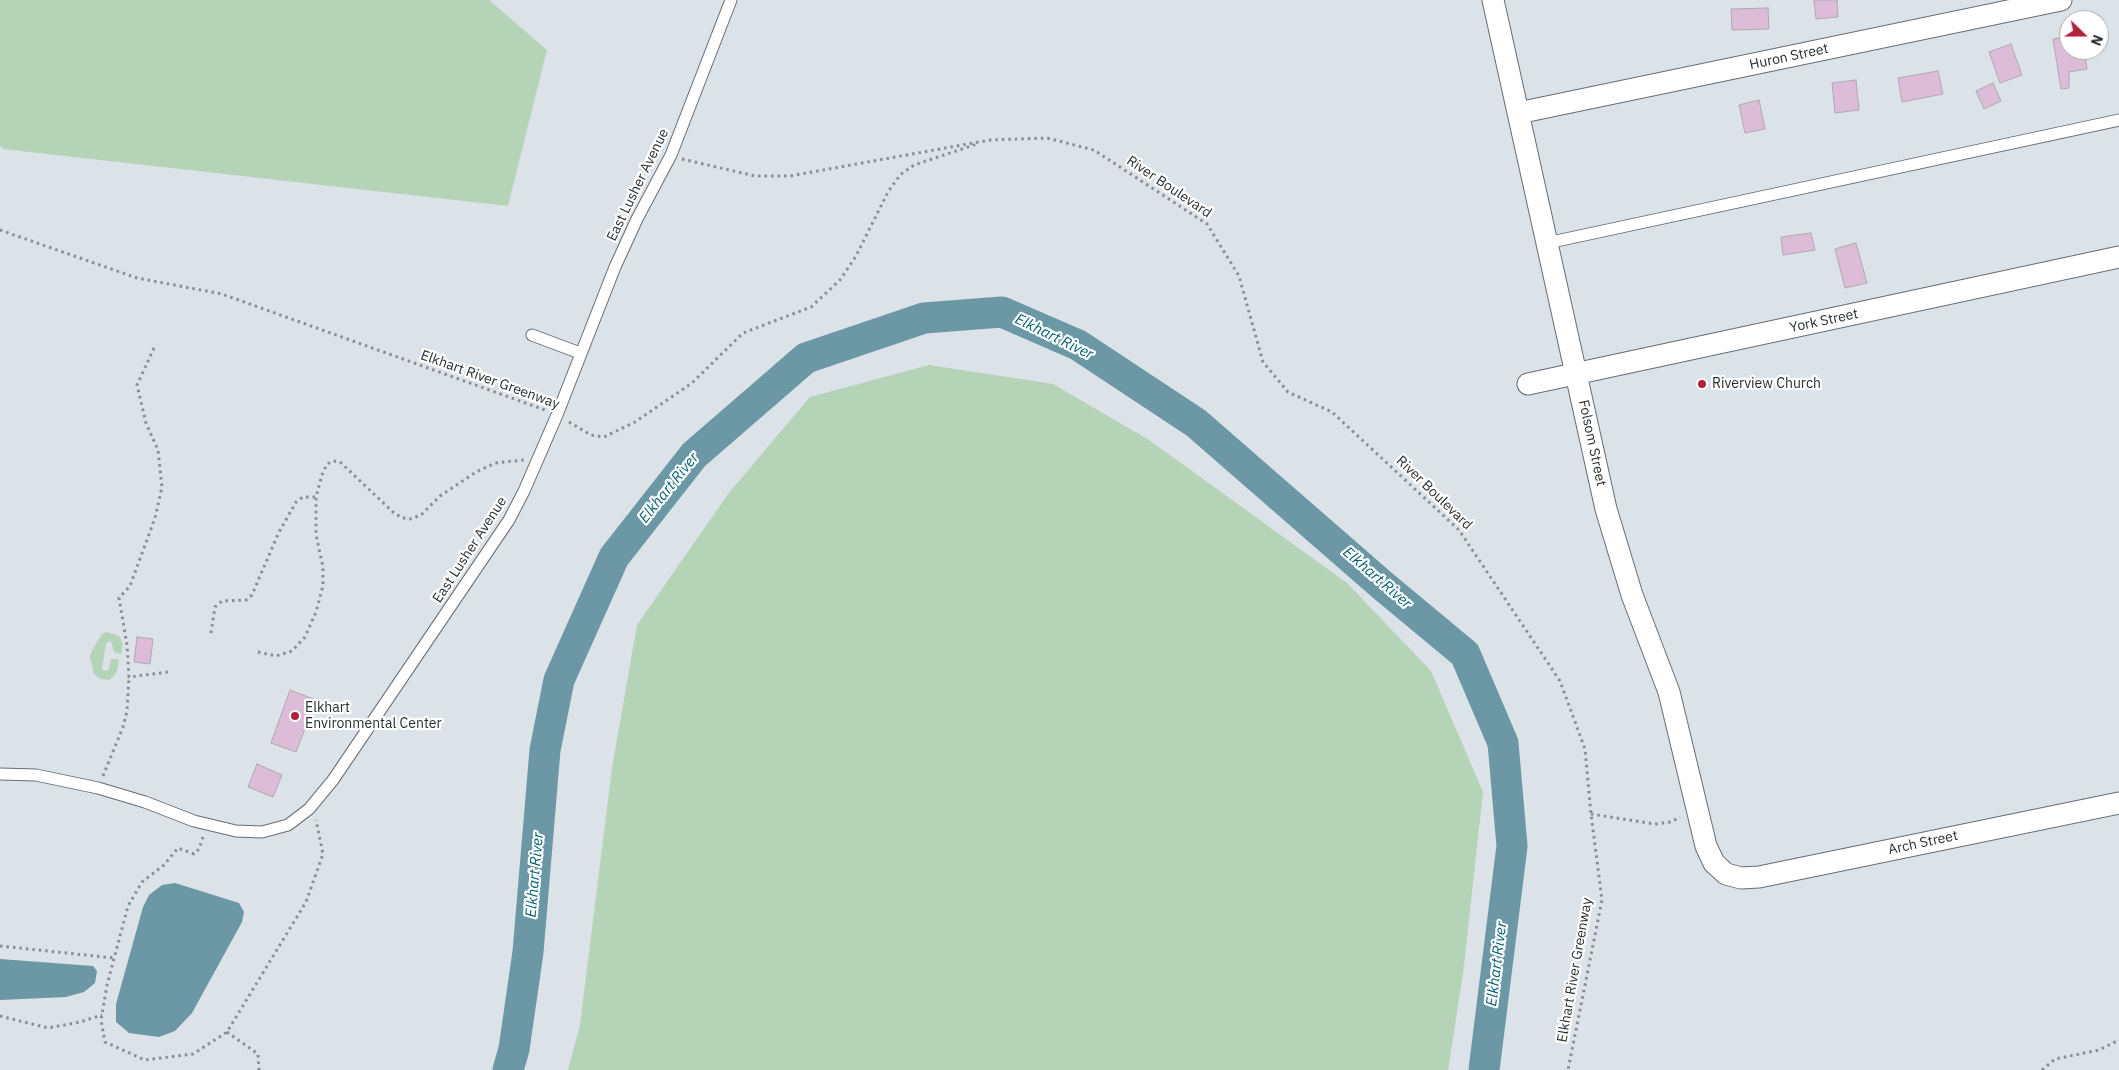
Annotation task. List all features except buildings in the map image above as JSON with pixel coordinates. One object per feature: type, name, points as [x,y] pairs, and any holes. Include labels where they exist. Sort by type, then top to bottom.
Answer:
[{"type":"street","name":"Folsom Street","points":[[1493,0],[1606,508],[1632,595],[1669,692],[1706,846],[1714,863],[1726,874]]},
{"type":"street","name":"Huron Street","points":[[1518,114],[2061,0]]},
{"type":"street","name":"York Street","points":[[1528,384],[2119,257]]},
{"type":"street","name":"Arch Street","points":[[1726,874],[1741,878],[1759,877],[2119,803]]},
{"type":"lane","name":"East Lusher Avenue","points":[[0,774],[36,775],[101,790],[145,802],[207,825],[236,831],[262,832],[288,825],[309,809],[333,780],[509,520],[556,415],[636,219],[671,155],[731,0]]},
{"type":"lane","points":[[1547,243],[2119,120]]},
{"type":"lane","points":[[532,335],[580,353]]},
{"type":"path","name":"River Boulevard","points":[[671,155],[755,176],[790,176],[990,140],[1047,138],[1094,150],[1206,224],[1240,276],[1263,362],[1288,392],[1332,412],[1459,530],[1560,682],[1585,750],[1591,814]]},
{"type":"path","name":"Elkhart River Greenway","points":[[0,230],[137,278],[222,294],[556,415],[591,435],[604,437],[635,422],[692,384],[743,333],[811,307],[818,301],[840,280],[856,256],[888,192],[900,175],[914,164],[990,140]]},
{"type":"path","points":[[101,790],[127,711],[129,677],[127,645],[119,598],[130,586],[155,518],[162,487],[158,450],[146,423],[138,385],[154,348]]},
{"type":"path","points":[[258,652],[276,656],[292,651],[305,637],[316,612],[323,586],[323,567],[316,534],[316,497],[327,464],[332,461],[340,462],[393,512],[402,518],[412,519],[422,514],[440,496],[476,472],[495,463],[512,460],[536,462]]},
{"type":"path","points":[[211,633],[215,606],[222,601],[246,600],[252,595],[278,534],[296,502],[303,496],[316,497]]},
{"type":"path","points":[[129,677],[168,672]]},
{"type":"path","points":[[207,825],[198,849],[194,854],[178,848],[164,865],[142,882],[128,906],[114,958],[102,1015],[105,1042],[145,1060],[193,1054],[227,1032],[306,902],[323,854],[318,822],[309,809]]},
{"type":"path","points":[[1591,814],[1655,824],[1671,822],[1698,810]]},
{"type":"path","name":"Elkhart River Greenway","points":[[1568,1070],[1602,900],[1591,814]]},
{"type":"path","points":[[0,946],[114,958]]},
{"type":"path","points":[[0,1016],[48,1028],[80,1022],[102,1015]]},
{"type":"path","points":[[227,1032],[258,1054],[259,1070]]},
{"type":"path","points":[[2042,1070],[2055,1059],[2098,1050],[2119,1040]]},
{"type":"green space","points":[[0,0],[489,0],[547,50],[508,206],[3,149],[0,146]]},
{"type":"green space","points":[[929,365],[1053,384],[1149,440],[1347,583],[1431,671],[1483,792],[1463,974],[1448,1070],[568,1070],[580,1025],[612,768],[637,625],[728,494],[810,397]]},
{"type":"green space","points":[[107,632],[119,636],[123,644],[121,654],[114,652],[111,641],[106,643],[102,669],[106,671],[109,669],[111,659],[119,659],[117,671],[109,680],[100,679],[94,674],[90,657],[102,634]]},
{"type":"water","points":[[175,883],[239,903],[244,912],[242,922],[192,1013],[175,1031],[159,1037],[129,1033],[116,1022],[116,1004],[143,907],[149,895],[162,885]]},
{"type":"water","points":[[0,959],[93,966],[97,971],[95,983],[84,992],[66,997],[0,1000]]},
{"type":"waterway","name":"Elkhart River","points":[[508,1070],[514,1049],[528,952],[545,750],[559,680],[614,557],[694,455],[806,358],[924,318],[1002,312],[1078,345],[1196,423],[1382,585],[1465,654],[1503,743],[1512,846],[1484,1070]]},
{"type":"place","name":"Riverview Church","points":[[1702,384]]},
{"type":"place","name":"Elkhart Environmental Center","points":[[295,716]]}]
